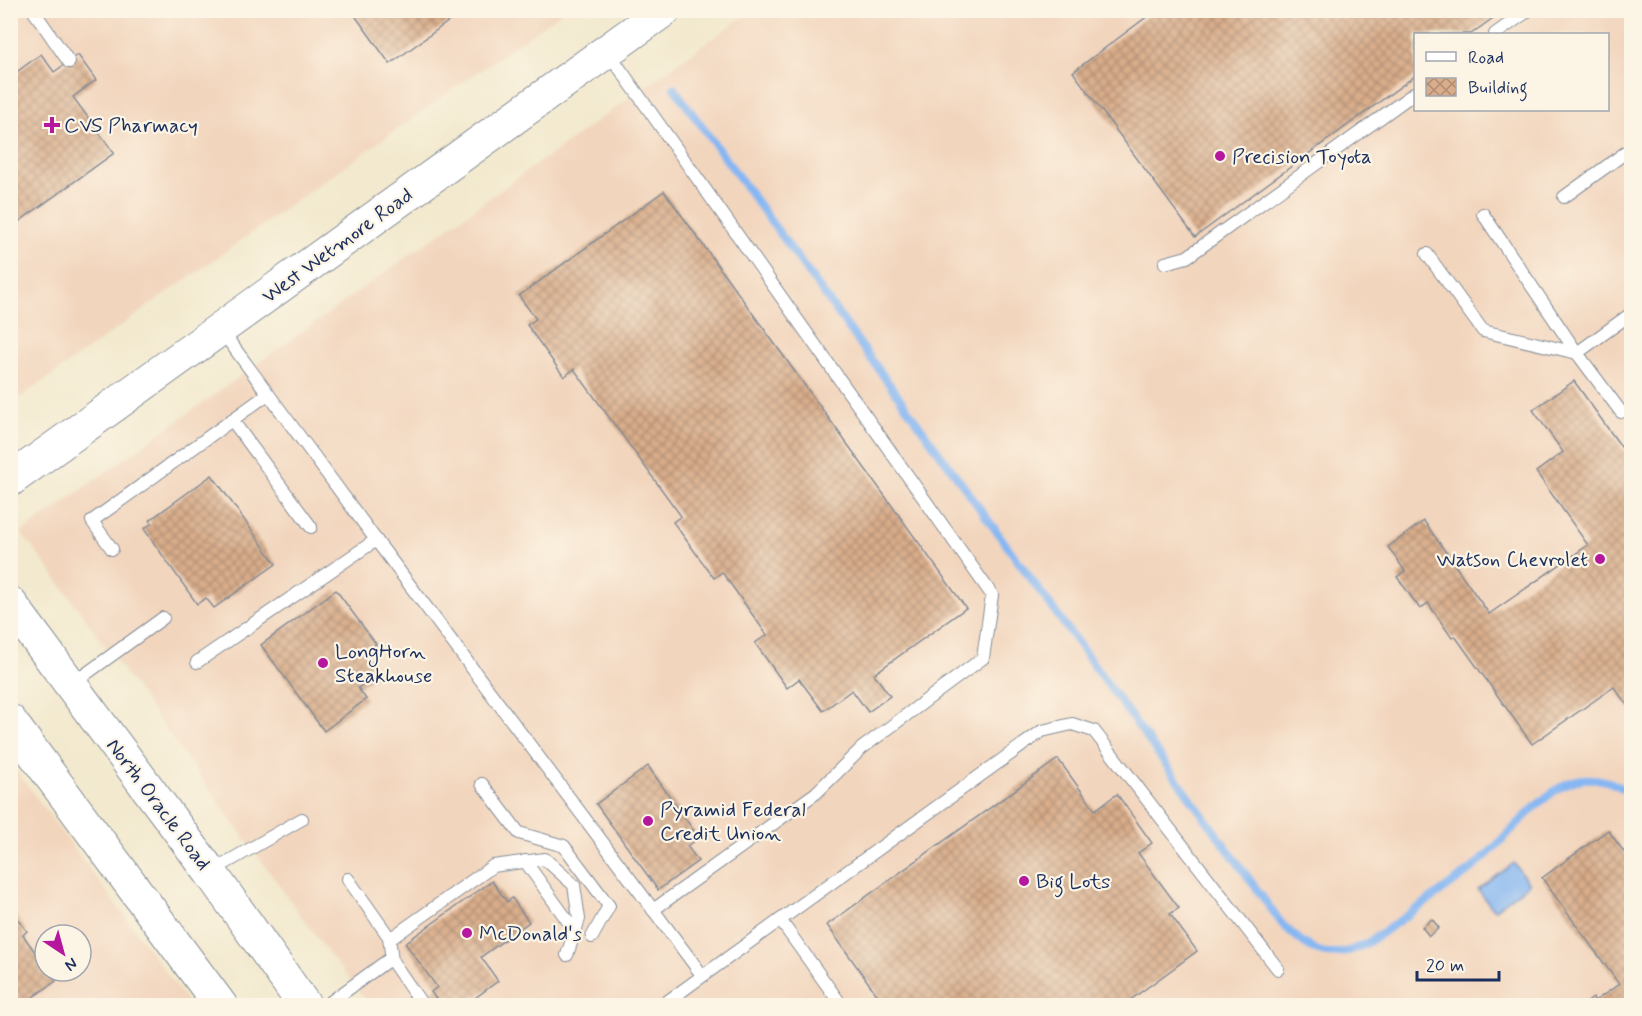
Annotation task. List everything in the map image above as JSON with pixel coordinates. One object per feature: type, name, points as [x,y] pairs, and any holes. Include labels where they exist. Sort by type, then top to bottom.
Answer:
[{"type":"main road","name":"West Wetmore Road","points":[[10,480],[664,10]]},
{"type":"main road","name":"North Oracle Road","points":[[10,603],[210,872],[305,1005]]},
{"type":"main road","points":[[10,721],[221,1005]]},
{"type":"lane","points":[[33,10],[69,62]]},
{"type":"lane","points":[[1497,33],[1529,10]]},
{"type":"lane","points":[[607,51],[992,595],[983,658],[862,748],[816,793],[652,910]]},
{"type":"lane","points":[[1165,263],[1187,257],[1414,93]]},
{"type":"lane","points":[[1564,197],[1631,149]]},
{"type":"lane","points":[[1483,214],[1621,412]]},
{"type":"lane","points":[[1427,254],[1483,331],[1577,352],[1632,313]]},
{"type":"lane","points":[[221,329],[702,975]]},
{"type":"lane","points":[[112,549],[92,521],[268,394]]},
{"type":"lane","points":[[232,420],[311,527]]},
{"type":"lane","points":[[197,662],[376,540]]},
{"type":"lane","points":[[71,685],[163,618]]},
{"type":"lane","points":[[661,1005],[1042,731],[1072,724],[1094,731],[1278,969]]},
{"type":"lane","points":[[482,784],[519,833],[564,846],[609,906],[592,937]]},
{"type":"lane","points":[[210,872],[302,819]]},
{"type":"lane","points":[[390,939],[493,866],[545,859],[574,885],[579,918],[567,955]]},
{"type":"lane","points":[[525,861],[575,931]]},
{"type":"lane","points":[[348,879],[390,939],[392,961],[423,1005]]},
{"type":"lane","points":[[780,920],[842,1005]]},
{"type":"lane","points":[[325,1005],[391,958]]},
{"type":"shaded area","points":[[11,11],[563,11],[11,404]]},
{"type":"shaded area","points":[[751,11],[1631,11],[1631,1005],[370,1005],[326,950],[21,533]]},
{"type":"shaded area","points":[[11,763],[190,1005],[11,1005]]},
{"type":"water","points":[[1514,863],[1529,884],[1494,910],[1478,890]]},
{"type":"building","points":[[351,10],[464,10],[390,64]]},
{"type":"building","name":"Precision Toyota","points":[[1156,10],[1504,10],[1472,33],[1414,33],[1414,76],[1195,237],[1073,72]]},
{"type":"building","name":"CVS Pharmacy","points":[[41,54],[54,72],[78,55],[96,80],[73,97],[114,153],[10,228],[10,77]]},
{"type":"building","points":[[664,191],[966,608],[874,674],[890,696],[868,712],[852,690],[823,711],[799,679],[787,688],[755,643],[767,635],[722,572],[714,578],[673,522],[681,516],[574,369],[564,377],[527,325],[536,319],[519,296]]},
{"type":"building","name":"Watson Chevrolet","points":[[1574,381],[1632,462],[1632,712],[1614,687],[1532,744],[1455,636],[1452,638],[1428,603],[1420,609],[1397,577],[1405,571],[1388,547],[1424,521],[1489,614],[1588,545],[1536,472],[1563,452],[1533,410]]},
{"type":"building","points":[[212,475],[276,564],[214,608],[206,598],[197,604],[144,529],[152,523],[150,520]]},
{"type":"building","name":"LongHorn Steakhouse","points":[[336,590],[376,644],[364,653],[379,673],[358,688],[366,699],[324,731],[261,645]]},
{"type":"building","name":"Big Lots","points":[[1058,759],[1095,810],[1117,794],[1152,843],[1138,853],[1179,908],[1170,914],[1197,951],[1122,1006],[871,1006],[869,1002],[878,996],[827,925]]},
{"type":"building","name":"Pyramid Federal Credit Union","points":[[648,766],[699,838],[687,846],[698,861],[658,890],[596,804]]},
{"type":"building","points":[[1608,830],[1632,863],[1632,1002],[1626,1006],[1582,1006],[1593,998],[1595,1001],[1619,984],[1542,878]]},
{"type":"building","name":"McDonald's","points":[[492,881],[507,902],[512,898],[529,922],[481,957],[498,981],[464,1006],[441,1006],[431,992],[437,987],[405,943]]},
{"type":"building","points":[[10,909],[27,931],[23,935],[33,949],[33,983],[53,983],[24,1003],[21,999],[10,1006]]},
{"type":"building","points":[[1432,919],[1439,928],[1429,936],[1422,927]]},
{"type":"waterway","points":[[674,88],[1282,924],[1293,935],[1314,949],[1334,954],[1346,952],[1372,940],[1469,871],[1536,806],[1564,785],[1584,779],[1606,781],[1632,796]]},
{"type":"place","name":"CVS Pharmacy","points":[[52,125]]},
{"type":"place","name":"Precision Toyota","points":[[1220,156]]},
{"type":"place","name":"Watson Chevrolet","points":[[1600,559]]},
{"type":"place","name":"LongHorn Steakhouse","points":[[323,663]]},
{"type":"place","name":"Pyramid Federal Credit Union","points":[[648,821]]},
{"type":"place","name":"Big Lots","points":[[1024,881]]},
{"type":"place","name":"McDonald's","points":[[467,933]]}]
